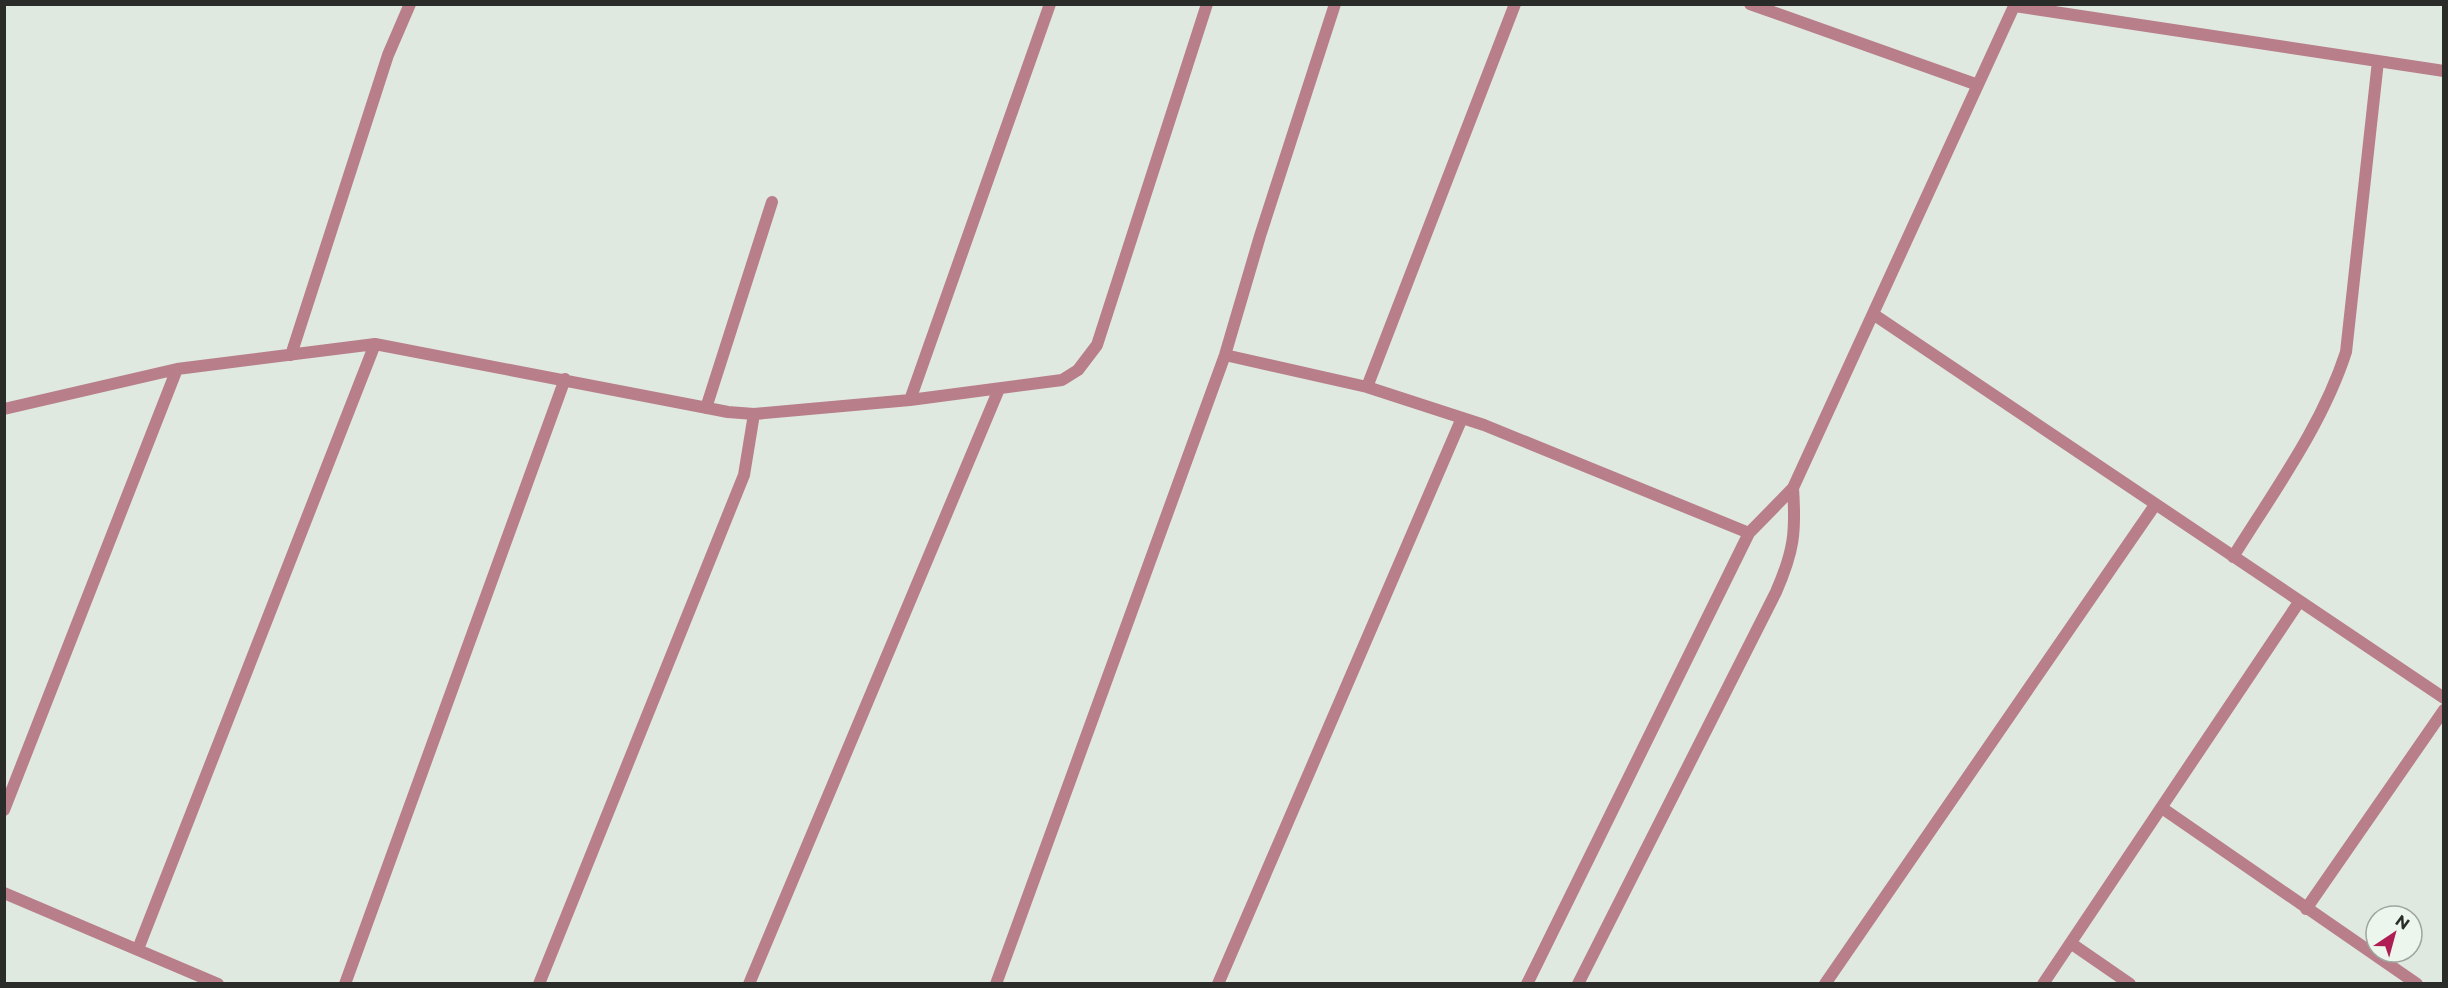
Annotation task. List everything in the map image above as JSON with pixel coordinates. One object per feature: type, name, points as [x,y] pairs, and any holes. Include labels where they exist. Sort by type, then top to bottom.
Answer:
[{"type":"street","points":[[291,355],[388,55],[411,4]]},
{"type":"street","points":[[910,400],[1050,4]]},
{"type":"street","points":[[4,409],[177,369],[375,344],[706,408],[754,414],[910,400],[1062,380],[1078,370],[1097,345],[1207,4]]},
{"type":"street","points":[[996,984],[1225,355],[1260,236],[1335,4]]},
{"type":"street","points":[[1367,387],[1515,4]]},
{"type":"street","points":[[1750,4],[1978,85]]},
{"type":"street","points":[[1527,984],[1749,533],[1793,488],[2015,5],[2444,71]]},
{"type":"street","points":[[2233,557],[2323,411],[2337,382],[2346,352],[2378,61]]},
{"type":"street","points":[[706,408],[772,202]]},
{"type":"street","points":[[1873,314],[2444,698]]},
{"type":"street","points":[[138,949],[375,344]]},
{"type":"street","points":[[1225,355],[1367,387],[1462,418],[1749,533]]},
{"type":"street","points":[[4,810],[177,369]]},
{"type":"street","points":[[345,984],[565,379]]},
{"type":"street","points":[[749,984],[999,389]]},
{"type":"street","points":[[539,984],[744,474],[754,414]]},
{"type":"street","points":[[1218,984],[1462,418]]},
{"type":"street","points":[[1578,984],[1776,592],[1787,566],[1795,529],[1793,488]]},
{"type":"street","points":[[1825,984],[2155,505]]},
{"type":"street","points":[[2043,984],[2072,944],[2299,602]]},
{"type":"street","points":[[2306,909],[2444,711]]},
{"type":"street","points":[[2162,808],[2417,984]]},
{"type":"street","points":[[4,893],[218,984]]},
{"type":"street","points":[[2072,944],[2130,984]]}]
